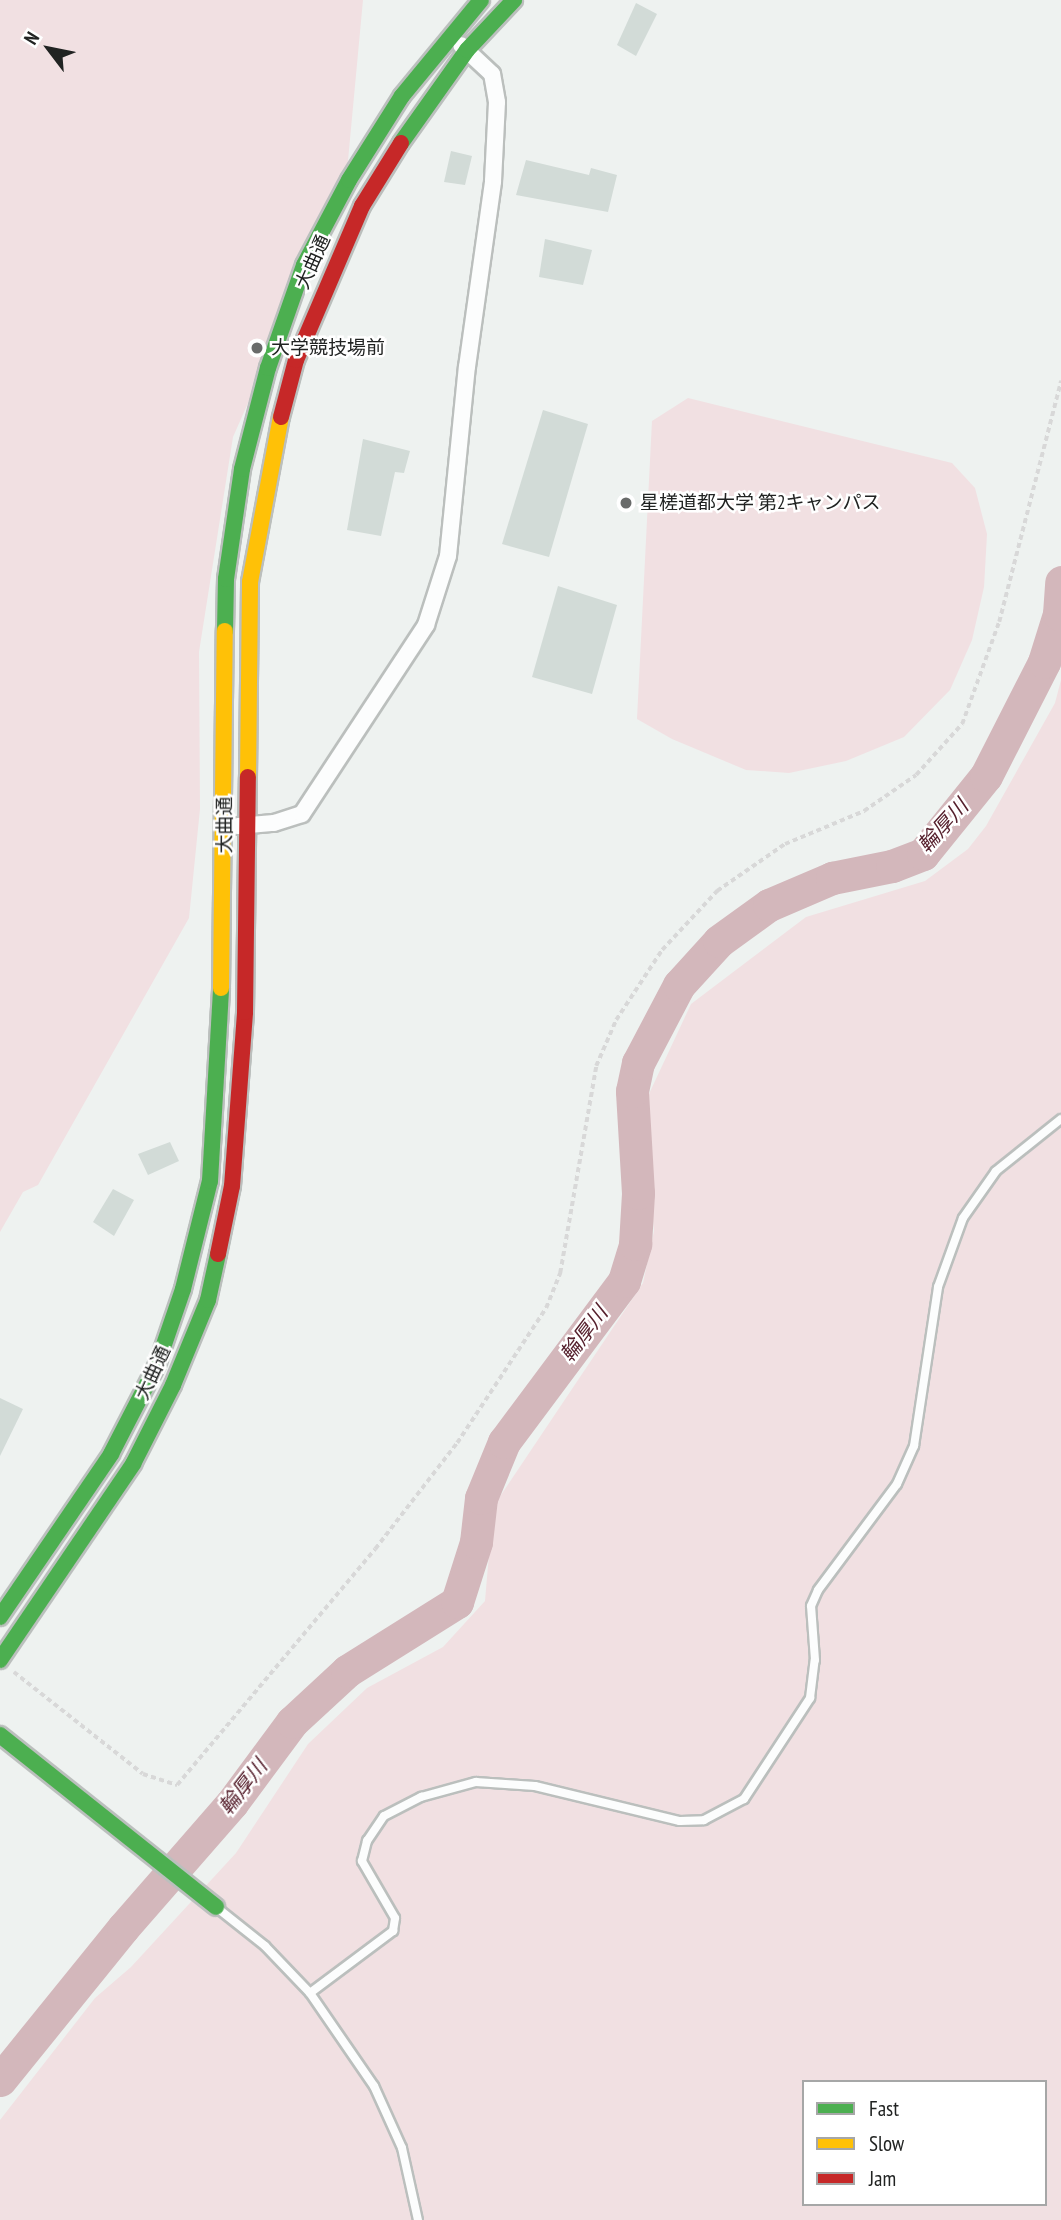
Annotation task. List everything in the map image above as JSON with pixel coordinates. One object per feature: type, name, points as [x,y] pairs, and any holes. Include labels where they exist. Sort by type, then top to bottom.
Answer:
[{"type":"main road","name":"大曲通","points":[[0,1616],[111,1454],[156,1365],[183,1289],[210,1181],[221,1018],[226,579],[242,469],[268,368],[304,265],[349,180],[447,36],[481,0]]},
{"type":"main road","name":"大曲通","points":[[3,1664],[133,1464],[173,1385],[208,1300],[232,1186],[245,1012],[250,582],[268,469],[296,360],[330,273],[362,206],[421,111],[467,50],[514,0]]},
{"type":"main road","points":[[0,1735],[216,1907]]},
{"type":"street","points":[[222,827],[274,823],[302,814],[426,625],[448,556],[467,367],[493,181],[497,102],[492,74],[467,50],[447,36]]},
{"type":"lane","points":[[310,1993],[393,1931],[395,1918],[362,1861],[367,1841],[384,1816],[421,1797],[476,1782],[535,1786],[680,1821],[704,1820],[744,1799],[810,1698],[815,1660],[811,1606],[818,1590],[897,1484],[914,1446],[938,1287],[963,1218],[996,1171],[1061,1119]]},
{"type":"lane","points":[[216,1907],[265,1946],[310,1993],[373,2086],[402,2148],[418,2220]]},
{"type":"path","points":[[3,1664],[33,1683],[133,1767],[177,1785],[358,1570],[457,1443],[546,1308],[560,1273],[596,1066],[616,1020],[662,950],[717,891],[785,844],[864,811],[916,775],[962,724],[999,622],[1061,381]]},
{"type":"shaded area","points":[[0,0],[363,0],[346,182],[233,437],[199,652],[200,809],[189,918],[38,1185],[23,1192],[0,1232]]},
{"type":"shaded area","points":[[688,398],[952,463],[975,488],[987,534],[984,587],[972,640],[950,690],[904,737],[846,761],[789,773],[746,770],[672,739],[637,719],[652,421]]},
{"type":"shaded area","points":[[1061,680],[1061,2220],[0,2220],[0,2120],[95,1998],[131,1967],[236,1853],[308,1744],[367,1688],[443,1647],[485,1601],[493,1507],[643,1283],[654,1231],[641,1111],[691,1004],[806,917],[925,881],[968,849],[986,826],[1055,703]]},
{"type":"building","points":[[636,3],[657,14],[636,56],[617,45]]},
{"type":"building","points":[[451,151],[472,156],[465,185],[444,182]]},
{"type":"building","points":[[526,160],[589,175],[591,168],[617,175],[608,212],[516,195]]},
{"type":"building","points":[[545,239],[592,250],[583,285],[539,277]]},
{"type":"building","points":[[543,410],[588,424],[549,557],[502,544]]},
{"type":"building","points":[[363,439],[410,451],[404,473],[395,472],[381,536],[347,530]]},
{"type":"building","points":[[558,586],[617,605],[592,694],[532,677]]},
{"type":"building","points":[[170,1142],[179,1161],[148,1175],[138,1154]]},
{"type":"building","points":[[113,1189],[134,1200],[114,1236],[93,1222]]},
{"type":"building","points":[[0,1398],[23,1409],[0,1456]]},
{"type":"waterway","name":"輪厚川","points":[[0,2080],[123,1928],[232,1803],[292,1722],[347,1671],[457,1602],[476,1542],[481,1498],[504,1442],[624,1281],[635,1244],[638,1193],[632,1091],[638,1063],[679,985],[719,941],[769,905],[832,878],[892,866],[923,854],[986,776],[1044,662],[1059,614],[1061,582]]},
{"type":"traffic: fast","points":[[225,631],[226,579],[242,469],[268,368],[304,265],[349,180],[402,96],[481,0]]},
{"type":"traffic: fast","points":[[401,143],[467,50],[514,0]]},
{"type":"traffic: fast","points":[[0,1617],[111,1454],[157,1365],[183,1289],[210,1181],[221,988]]},
{"type":"traffic: fast","points":[[0,1660],[133,1464],[173,1385],[208,1300],[218,1254]]},
{"type":"traffic: fast","points":[[0,1735],[216,1907]]},
{"type":"traffic: slow","points":[[248,777],[250,582],[281,417]]},
{"type":"traffic: slow","points":[[221,988],[225,631]]},
{"type":"traffic: jam","points":[[281,417],[296,360],[362,206],[401,143]]},
{"type":"traffic: jam","points":[[218,1254],[232,1186],[245,1012],[248,777]]},
{"type":"place","name":"大学競技場前","points":[[257,348]]},
{"type":"place","name":"星槎道都大学 第2キャンパス","points":[[626,503]]}]
